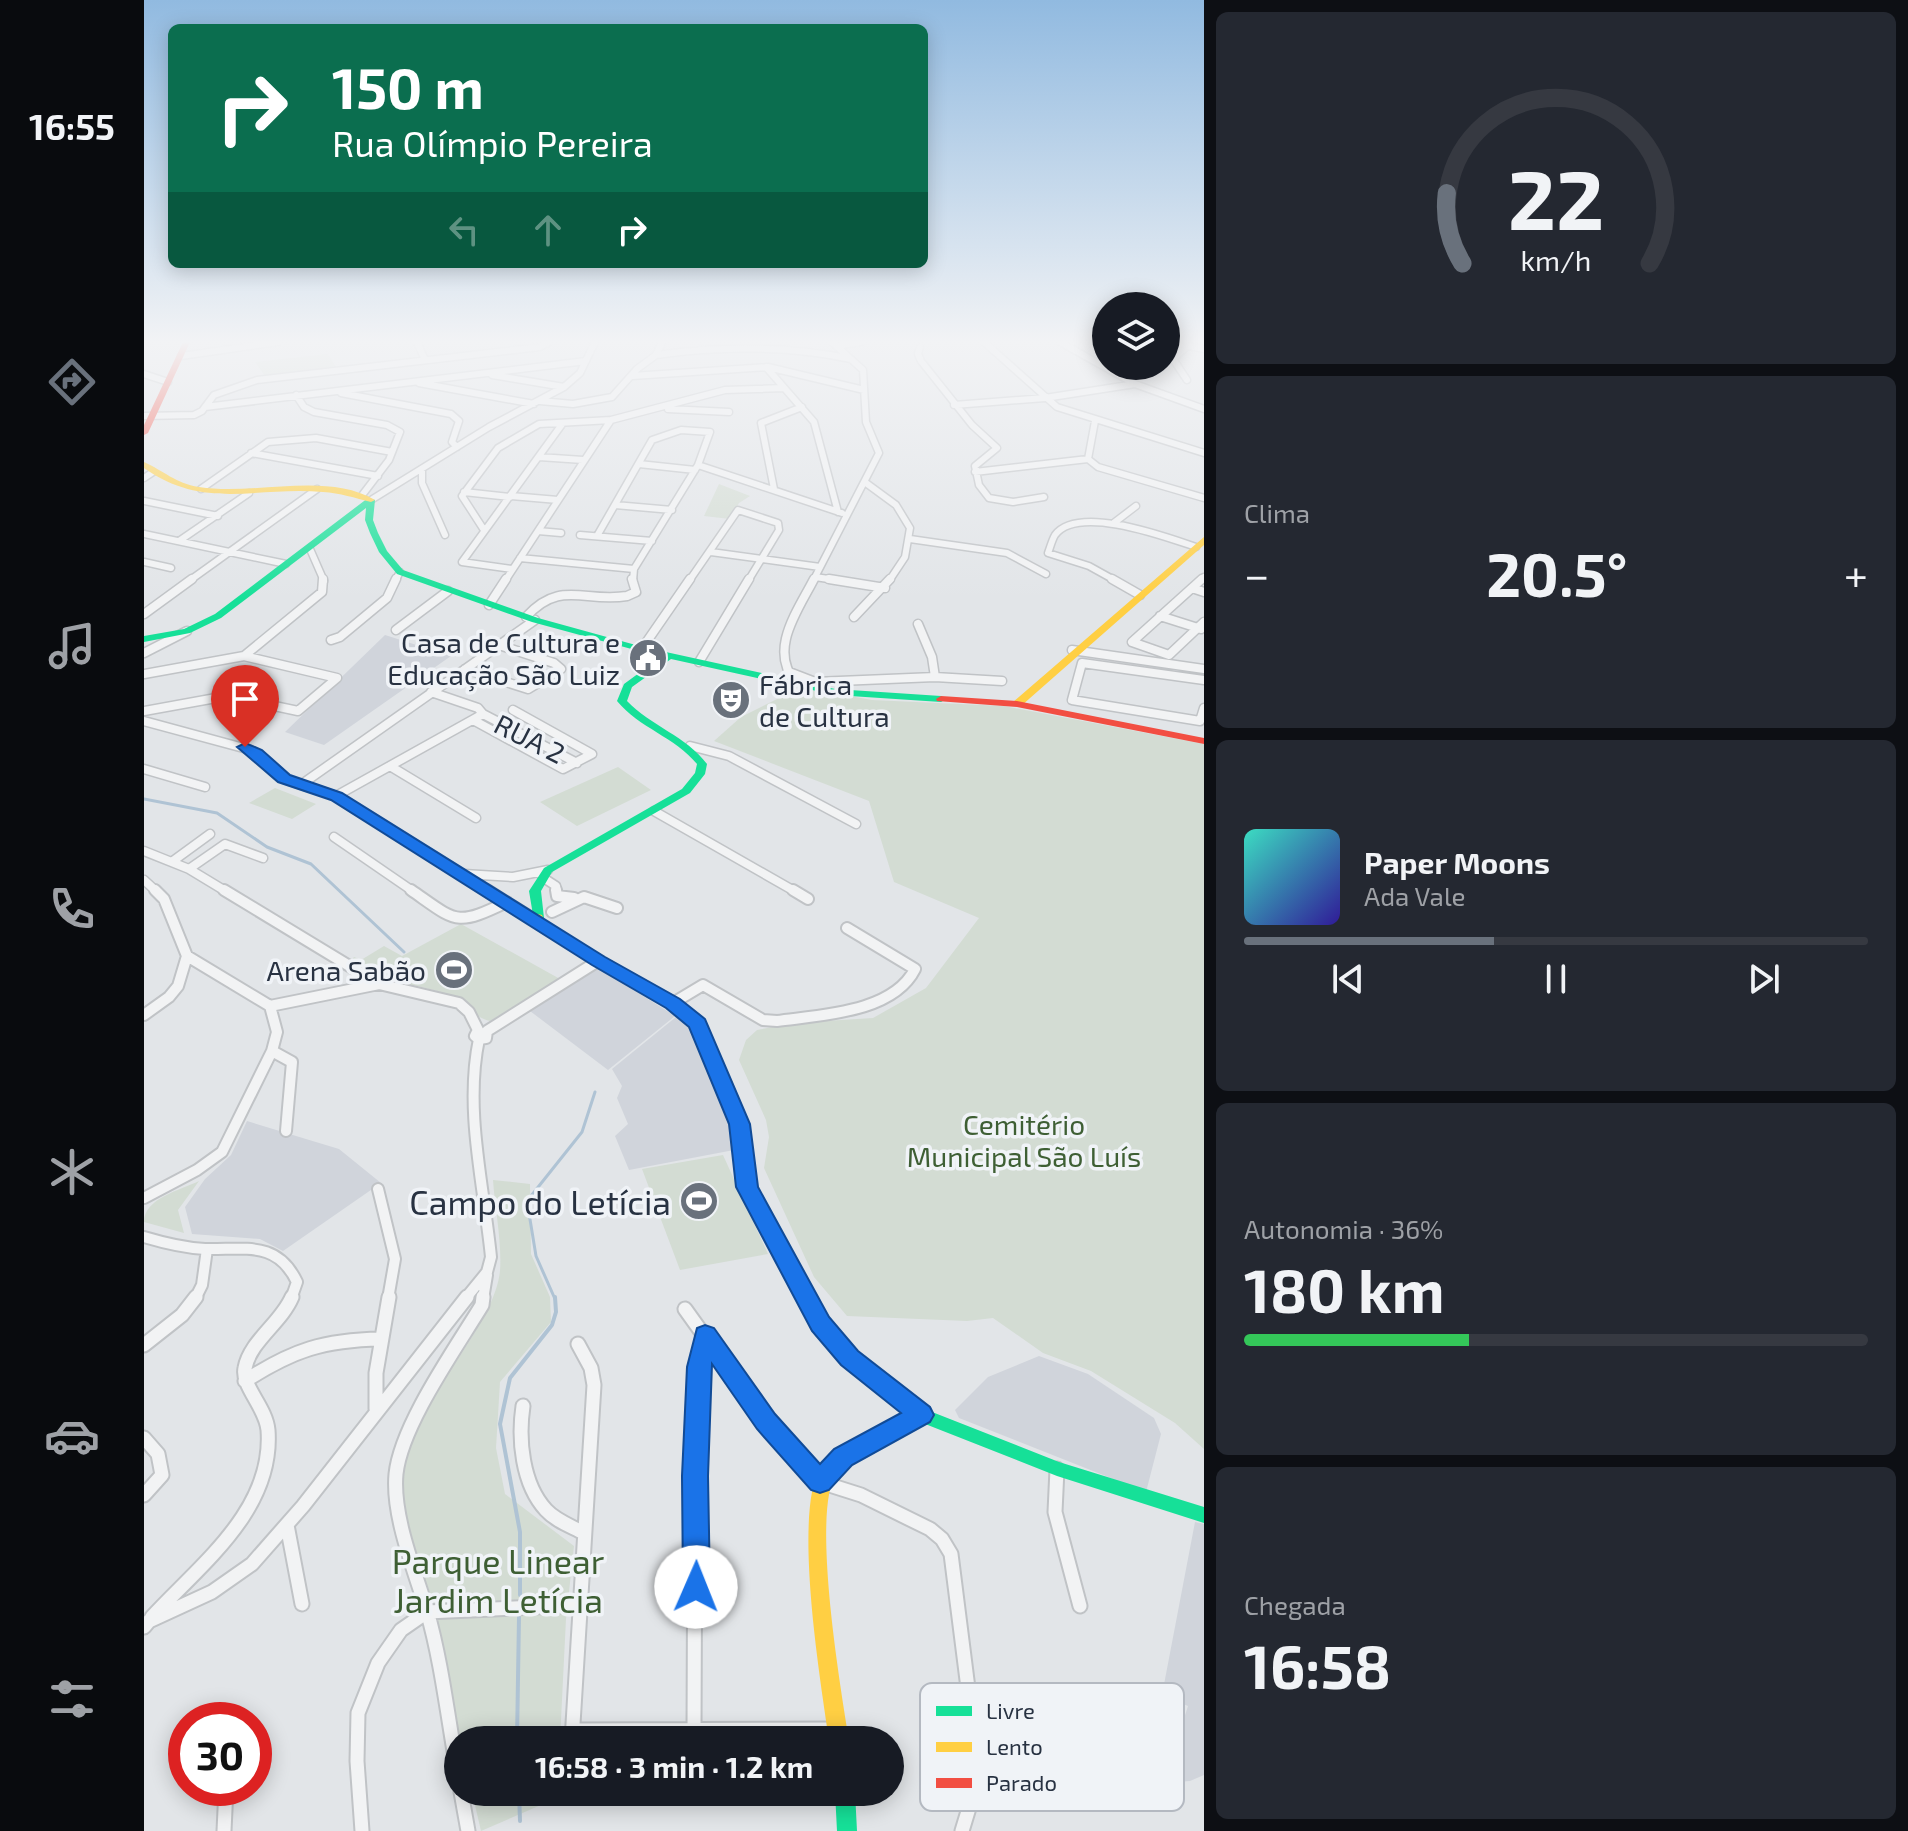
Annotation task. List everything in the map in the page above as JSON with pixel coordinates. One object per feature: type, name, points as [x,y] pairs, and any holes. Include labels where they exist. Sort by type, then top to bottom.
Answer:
[{"type":"street","points":[[390,427],[398,429],[401,435],[367,497],[369,520],[383,552],[400,572],[448,591],[641,650],[854,695],[1017,704],[1204,741]]},
{"type":"street","points":[[457,427],[452,442],[457,447]]},
{"type":"street","points":[[144,653],[218,616],[310,549],[367,497],[492,427]]},
{"type":"street","points":[[484,530],[463,500],[464,492],[492,455],[505,443],[534,427]]},
{"type":"street","points":[[512,569],[462,562],[560,427]]},
{"type":"street","points":[[489,605],[606,427]]},
{"type":"street","points":[[762,427],[774,489]]},
{"type":"street","points":[[816,427],[838,512]]},
{"type":"street","points":[[796,683],[786,671],[784,637],[879,453],[868,427]]},
{"type":"street","points":[[976,427],[997,448],[975,466],[979,485],[989,498],[1000,502],[1044,497]]},
{"type":"street","points":[[1088,459],[1094,427]]},
{"type":"street","points":[[1117,427],[1204,453]]},
{"type":"street","points":[[302,784],[499,645],[530,618],[545,599],[555,595],[634,595],[637,590],[632,579],[634,569],[672,510],[711,434],[690,429],[656,437],[597,536]]},
{"type":"street","points":[[201,489],[268,442],[305,438],[392,452]]},
{"type":"street","points":[[251,453],[378,476]]},
{"type":"street","points":[[539,457],[583,460]]},
{"type":"street","points":[[975,472],[1088,459],[1109,471],[1204,498]]},
{"type":"street","points":[[639,464],[696,467],[774,489],[848,515]]},
{"type":"street","points":[[422,469],[422,483],[445,535]]},
{"type":"street","points":[[147,471],[201,489],[249,493],[317,489],[367,497]]},
{"type":"street","points":[[854,617],[885,588],[900,568],[910,539],[909,521],[902,511],[866,483]]},
{"type":"street","points":[[144,614],[317,489]]},
{"type":"street","points":[[464,492],[558,500]]},
{"type":"street","points":[[179,541],[249,493]]},
{"type":"street","points":[[144,501],[218,516]]},
{"type":"street","points":[[615,505],[672,510]]},
{"type":"street","points":[[1115,522],[1136,506]]},
{"type":"street","points":[[641,650],[738,510],[780,525],[699,662]]},
{"type":"street","points":[[1140,595],[1089,566],[1048,553],[1054,536],[1063,529],[1115,522],[1200,544]]},
{"type":"street","points":[[538,531],[561,533]]},
{"type":"street","points":[[144,534],[286,564]]},
{"type":"street","points":[[580,535],[652,541]]},
{"type":"street","points":[[910,539],[1007,553],[1046,574]]},
{"type":"street","points":[[1017,704],[1072,650],[1200,544]]},
{"type":"street","points":[[244,656],[322,592],[324,581],[310,549]]},
{"type":"street","points":[[711,552],[820,567]]},
{"type":"street","points":[[520,558],[634,569]]},
{"type":"street","points":[[144,562],[171,568]]},
{"type":"street","points":[[331,640],[340,637],[387,598],[400,572]]},
{"type":"street","points":[[815,577],[885,588]]},
{"type":"street","points":[[1202,627],[1169,655],[1132,642],[1204,577]]},
{"type":"street","points":[[1192,588],[1204,592]]},
{"type":"street","points":[[396,630],[448,591]]},
{"type":"street","points":[[144,602],[158,602]]},
{"type":"street","points":[[1160,616],[1202,627]]},
{"type":"street","points":[[918,624],[932,657],[935,677]]},
{"type":"street","points":[[144,639],[187,631]]},
{"type":"street","points":[[465,669],[528,689],[561,669],[554,663],[499,645]]},
{"type":"street","points":[[1072,650],[1204,669]]},
{"type":"street","points":[[144,674],[244,656],[334,676],[336,680],[298,711],[227,696],[144,711]]},
{"type":"street","points":[[669,656],[628,686],[622,701],[639,719],[690,746],[729,756],[856,824]]},
{"type":"street","points":[[1203,680],[1082,663],[1072,700],[1199,721],[1203,720],[1204,708]]},
{"type":"street","points":[[770,677],[786,671],[821,682],[935,677],[1002,681]]},
{"type":"street","name":"RUA 2","points":[[431,692],[478,708],[483,714],[577,763],[591,755],[513,710]]},
{"type":"street","points":[[336,796],[483,714]]},
{"type":"street","points":[[473,720],[561,768],[577,763]]},
{"type":"street","points":[[144,721],[251,750],[278,775],[336,796],[598,961],[673,1003],[698,1023],[705,1036],[740,1124],[747,1187],[820,1324],[850,1358],[921,1415],[1057,1469],[1204,1515]]},
{"type":"street","points":[[462,874],[513,877],[545,873],[686,791],[700,774],[702,764],[690,746]]},
{"type":"street","points":[[390,766],[476,818]]},
{"type":"street","points":[[144,769],[205,787]]},
{"type":"street","points":[[654,811],[808,899]]},
{"type":"street","points":[[173,861],[210,834]]},
{"type":"street","points":[[334,837],[452,919],[471,919],[507,902]]},
{"type":"street","points":[[189,869],[225,844],[263,858]]},
{"type":"street","points":[[144,851],[189,869],[379,984],[459,1003],[469,1012],[481,1033],[475,1059],[475,1094],[491,1257],[482,1305],[416,1414],[396,1471],[402,1521],[416,1582],[427,1612],[449,1726]]},
{"type":"street","points":[[545,873],[556,886],[557,896],[574,898],[591,895],[617,908]]},
{"type":"street","points":[[538,922],[535,891],[545,873]]},
{"type":"street","points":[[144,880],[164,899],[187,956],[270,1006],[379,984]]},
{"type":"street","points":[[552,912],[574,898]]},
{"type":"street","points":[[673,1003],[703,985],[769,1021],[870,1007],[911,977],[915,969],[847,928]]},
{"type":"street","points":[[144,1015],[169,997],[178,986],[187,956]]},
{"type":"street","points":[[481,1033],[598,961]]},
{"type":"street","points":[[144,1198],[197,1170],[222,1152],[272,1051],[277,1032],[270,1006]]},
{"type":"street","points":[[272,1051],[292,1062],[286,1131]]},
{"type":"street","points":[[376,1411],[376,1373],[395,1259],[378,1189]]},
{"type":"street","points":[[144,1237],[207,1249],[251,1247],[270,1252],[285,1260],[297,1282],[283,1315],[249,1359],[243,1372],[245,1381],[263,1408],[268,1430],[263,1480],[254,1499],[225,1540],[146,1624]]},
{"type":"street","points":[[144,1343],[184,1315],[197,1299],[204,1283],[207,1249]]},
{"type":"street","points":[[146,1624],[236,1577],[252,1564],[287,1525],[487,1272]]},
{"type":"street","points":[[685,1309],[766,1422],[820,1482],[861,1495],[930,1529],[942,1539],[951,1554],[969,1683]]},
{"type":"street","points":[[694,1726],[695,1476],[699,1367],[705,1335]]},
{"type":"street","points":[[245,1381],[280,1358],[314,1343],[381,1339]]},
{"type":"street","points":[[573,1726],[578,1605],[594,1385],[591,1368],[578,1344]]},
{"type":"street","points":[[523,1406],[522,1453],[540,1503],[562,1522],[584,1533]]},
{"type":"street","points":[[837,1726],[826,1633],[817,1503],[820,1482],[843,1457],[921,1415]]},
{"type":"street","points":[[144,1438],[155,1446],[162,1460],[162,1475],[144,1495]]},
{"type":"street","points":[[1057,1469],[1055,1512],[1080,1606]]},
{"type":"street","points":[[287,1525],[302,1604]]},
{"type":"street","points":[[362,1831],[356,1735],[364,1692],[392,1641],[411,1622],[427,1612],[578,1605]]},
{"type":"street","points":[[224,1831],[225,1806]]},
{"type":"street","points":[[464,1806],[468,1831]]},
{"type":"street","points":[[846,1806],[847,1831]]},
{"type":"street","points":[[962,1831],[968,1811]]},
{"type":"shaded area","points":[[385,635],[451,656],[324,745],[285,732]]},
{"type":"shaded area","points":[[599,968],[675,1016],[608,1070],[530,1011]]},
{"type":"shaded area","points":[[676,1017],[690,1024],[737,1140],[734,1150],[629,1170],[615,1136],[628,1124],[617,1098],[622,1086],[612,1069]]},
{"type":"shaded area","points":[[247,1121],[339,1149],[381,1183],[283,1251],[260,1239],[192,1234],[185,1207],[205,1179],[231,1155]]},
{"type":"shaded area","points":[[1039,1356],[1088,1374],[1154,1418],[1161,1434],[1146,1492],[959,1418],[955,1410],[988,1377]]},
{"type":"shaded area","points":[[1195,1522],[1204,1524],[1204,1775],[1190,1781],[1184,1781],[1184,1718],[1188,1706],[1184,1704],[1184,1683],[1164,1683]]},
{"type":"green space","points":[[719,484],[750,496],[739,503],[730,519],[704,516]]},
{"type":"green space","name":"Cemitério Municipal São Luís","points":[[801,687],[872,700],[1004,706],[1204,744],[1204,1449],[1175,1423],[1091,1371],[1043,1353],[993,1318],[967,1321],[847,1316],[814,1277],[764,1168],[769,1137],[766,1120],[739,1060],[746,1040],[757,1030],[793,1023],[873,1018],[926,988],[979,918],[894,882],[869,801],[714,741],[741,717]]},
{"type":"green space","points":[[618,767],[651,790],[577,826],[540,802]]},
{"type":"green space","points":[[275,788],[316,804],[292,819],[249,803]]},
{"type":"green space","name":"Arena Sabão","points":[[461,924],[560,979],[490,1021],[447,994],[387,979],[350,963],[354,957],[361,960],[384,946],[402,956]]},
{"type":"green space","name":"Campo do Letícia","points":[[723,1155],[768,1254],[680,1270],[642,1169]]},
{"type":"green space","name":"Parque Linear Jardim Letícia","points":[[493,1180],[530,1184],[531,1254],[550,1297],[551,1322],[500,1382],[496,1448],[505,1494],[574,1546],[566,1619],[561,1726],[456,1726],[440,1632],[407,1515],[404,1467],[410,1443],[431,1401],[486,1312],[500,1271]]},
{"type":"green space","points":[[199,1181],[178,1210],[184,1233],[144,1222],[150,1207],[157,1201]]},
{"type":"green space","points":[[475,1806],[539,1806],[481,1831]]},
{"type":"waterway","points":[[144,799],[217,813],[267,847],[311,864],[404,952]]},
{"type":"waterway","points":[[555,1299],[536,1256],[527,1201],[582,1132],[595,1092]]},
{"type":"waterway","points":[[520,1595],[520,1532],[500,1424],[510,1378],[552,1325],[556,1312],[555,1297]]},
{"type":"waterway","points":[[517,1726],[519,1617]]},
{"type":"waterway","points":[[519,1806],[520,1821]]},
{"type":"traffic: fast","points":[[371,500],[369,520],[374,533],[383,552],[400,572],[535,620],[641,650],[835,692],[941,699]]},
{"type":"traffic: fast","points":[[144,639],[187,631],[218,616],[371,500]]},
{"type":"traffic: fast","points":[[538,918],[535,891],[548,870],[686,791],[700,774],[702,764],[694,754],[641,719],[622,701],[628,686],[669,656]]},
{"type":"traffic: fast","points":[[773,1236],[820,1324],[850,1358],[921,1415],[1057,1469],[1204,1515]]},
{"type":"traffic: fast","points":[[846,1806],[847,1831]]},
{"type":"traffic: slow","points":[[144,464],[170,481],[194,489],[219,492],[322,489],[347,492],[371,500]]},
{"type":"traffic: slow","points":[[1017,704],[1204,540]]},
{"type":"traffic: slow","points":[[538,918],[538,922],[673,1003],[698,1023],[740,1124],[747,1187],[773,1236]]},
{"type":"traffic: slow","points":[[837,1726],[821,1602],[818,1560],[820,1493],[827,1472],[844,1455],[921,1415]]},
{"type":"traffic: jam","points":[[144,433],[147,427]]},
{"type":"traffic: jam","points":[[941,699],[1017,704],[1204,741]]},
{"type":"place","name":"Casa de Cultura e Educação São Luiz","points":[[648,658]]},
{"type":"place","name":"Fábrica de Cultura","points":[[731,700]]},
{"type":"place","name":"Arena Sabão","points":[[454,970]]},
{"type":"place","name":"Campo do Letícia","points":[[699,1201]]},
{"type":"route","points":[[245,747],[284,779],[336,796],[598,961],[673,1003],[698,1023],[740,1124],[747,1187],[820,1324],[850,1358],[921,1415],[843,1457],[820,1482],[766,1422],[705,1335],[699,1367],[695,1476],[696,1587]]}]
